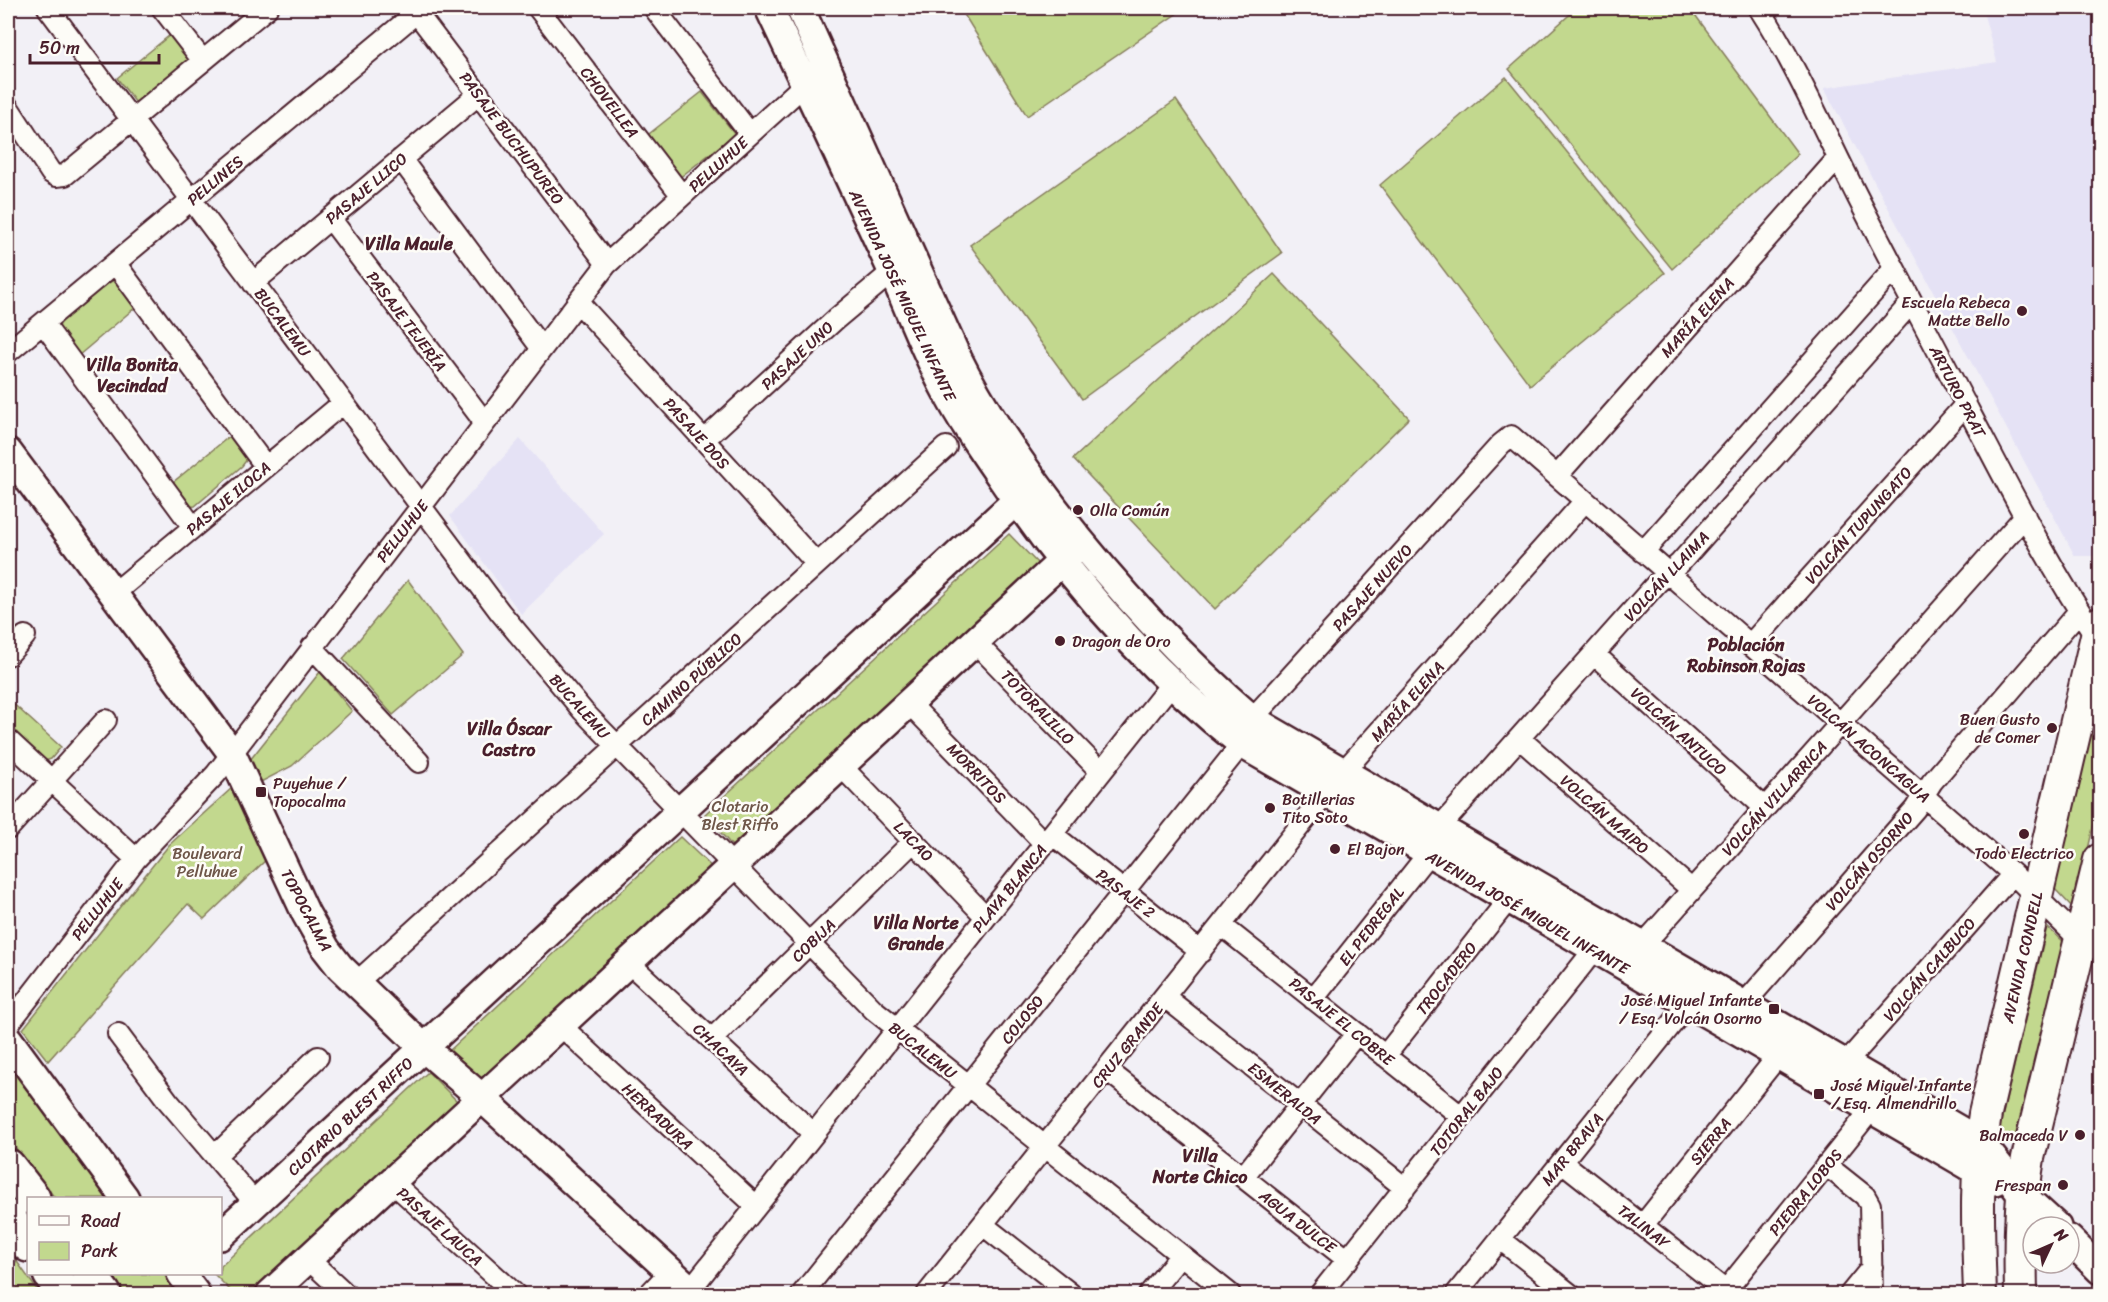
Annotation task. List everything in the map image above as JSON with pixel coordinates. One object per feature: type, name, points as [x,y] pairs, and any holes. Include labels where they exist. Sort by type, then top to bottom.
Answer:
[{"type":"highway","points":[[8,1166],[32,1197]]},
{"type":"highway","points":[[8,1217],[27,1244]]},
{"type":"highway","points":[[51,1275],[65,1294]]},
{"type":"highway","points":[[90,1275],[104,1294]]},
{"type":"main road","name":"AVENIDA CONDELL","points":[[1980,1294],[1980,1142],[2094,628]]},
{"type":"main road","points":[[2023,1215],[2022,1195],[2028,1158],[2091,945],[2100,860]]},
{"type":"street","name":"BUCALEMU","points":[[48,8],[527,645],[616,746],[873,1010],[1230,1294]]},
{"type":"street","points":[[162,8],[203,61]]},
{"type":"street","points":[[8,107],[48,169],[61,177],[69,173],[267,8]]},
{"type":"street","name":"CHOVELLEA","points":[[538,8],[682,196]]},
{"type":"street","points":[[654,8],[750,134]]},
{"type":"street","name":"AVENIDA JOSÉ MIGUEL INFANTE","points":[[769,8],[945,390],[975,440],[1026,492],[1082,543],[1147,618],[1205,677],[1247,731],[1327,795],[1979,1173],[2022,1195]]},
{"type":"street","name":"AVENIDA JOSÉ MIGUEL INFANTE","points":[[800,8],[968,380],[991,419],[1061,562],[1172,683],[1203,712],[1343,772],[1980,1142],[2022,1195],[2044,1215]]},
{"type":"street","name":"ARTURO PRAT","points":[[1759,8],[1826,129],[1838,159],[1911,303],[2025,516],[2094,628]]},
{"type":"street","name":"PASAJE BUCHUPUREO","points":[[417,9],[607,264]]},
{"type":"street","name":"PELLINES","points":[[8,352],[417,9]]},
{"type":"street","name":"PELLUHUE","points":[[8,1025],[136,859],[199,794],[607,264],[805,84],[829,69]]},
{"type":"street","name":"PASAJE LLICO","points":[[253,283],[479,94]]},
{"type":"street","points":[[401,159],[542,349]]},
{"type":"street","name":"MARÍA ELENA","points":[[1557,476],[1838,159]]},
{"type":"street","name":"PASAJE TEJERÍA","points":[[330,218],[485,423]]},
{"type":"street","points":[[115,263],[266,467]]},
{"type":"street","name":"VOLCÁN LLAIMA","points":[[1643,552],[1894,269]]},
{"type":"street","name":"PASAJE UNO","points":[[704,440],[836,319],[892,272]]},
{"type":"street","name":"PASAJE DOS","points":[[578,302],[817,564]]},
{"type":"street","name":"VOLCÁN LLAIMA","points":[[1428,854],[1439,828],[1911,303]]},
{"type":"street","points":[[43,323],[193,527]]},
{"type":"street","name":"PASAJE ILOCA","points":[[113,594],[343,403]]},
{"type":"street","name":"VOLCÁN TUPUNGATO","points":[[1750,645],[1966,404]]},
{"type":"street","name":"VOLCÁN ACONCAGUA","points":[[1511,436],[2013,874],[2091,945]]},
{"type":"street","name":"PASAJE NUEVO","points":[[1247,731],[1501,444],[1511,436]]},
{"type":"street","name":"CAMINO PÚBLICO","points":[[356,983],[946,447]]},
{"type":"street","name":"TOPOCALMA","points":[[8,452],[231,752],[316,932],[333,958],[424,1048],[483,1099],[685,1285]]},
{"type":"street","name":"CLOTARIO BLEST RIFFO","points":[[222,1234],[1026,492]]},
{"type":"street","name":"MARÍA ELENA","points":[[1327,795],[1343,772],[1585,501]]},
{"type":"street","name":"VOLCÁN VILLARRICA","points":[[1642,946],[2025,516]]},
{"type":"street","points":[[270,1294],[1082,543]]},
{"type":"street","name":"VOLCÁN OSORNO","points":[[1725,1026],[1916,809],[1932,782],[2094,628]]},
{"type":"street","points":[[8,655],[25,636]]},
{"type":"street","name":"TOTORALILLO","points":[[975,642],[1101,772]]},
{"type":"street","points":[[312,647],[419,762]]},
{"type":"street","name":"VOLCÁN ANTUCO","points":[[1594,654],[1765,808]]},
{"type":"street","name":"PLAYA BLANCA","points":[[649,1294],[685,1285],[756,1206],[1172,683]]},
{"type":"street","name":"MORRITOS","points":[[909,703],[1048,839]]},
{"type":"street","points":[[8,829],[106,720]]},
{"type":"street","name":"COLOSO","points":[[802,1294],[1125,891],[1247,731]]},
{"type":"street","name":"VOLCÁN MAIPO","points":[[1519,738],[1692,890]]},
{"type":"street","points":[[8,740],[136,859]]},
{"type":"street","name":"LACAO","points":[[842,766],[986,917]]},
{"type":"street","name":"CRUZ GRANDE","points":[[927,1294],[1327,795]]},
{"type":"street","name":"PASAJE 2","points":[[1048,839],[1125,891],[1201,952]]},
{"type":"street","name":"COBIJA","points":[[712,1040],[914,841]]},
{"type":"street","name":"EL PEDREGAL","points":[[1313,999],[1428,854]]},
{"type":"street","name":"VOLCÁN CALBUCO","points":[[1845,1064],[2013,874]]},
{"type":"street","name":"TROCADERO","points":[[1385,1056],[1508,900]]},
{"type":"street","name":"PASAJE EL COBRE","points":[[1222,926],[1461,1116]]},
{"type":"street","name":"TOTORAL BAJO","points":[[1320,1294],[1611,928]]},
{"type":"street","name":"CHACAYA","points":[[629,963],[814,1134]]},
{"type":"street","name":"ESMERALDA","points":[[1165,997],[1405,1188]]},
{"type":"street","name":"MAR BRAVA","points":[[1456,1294],[1688,1004]]},
{"type":"street","name":"HERRADURA","points":[[561,1026],[756,1206]]},
{"type":"street","points":[[1242,1177],[1357,1033]]},
{"type":"street","points":[[117,1034],[168,1101],[256,1204]]},
{"type":"street","points":[[8,1039],[124,1197]]},
{"type":"street","name":"SIERRA","points":[[1643,1225],[1778,1056]]},
{"type":"street","points":[[215,1156],[318,1057]]},
{"type":"street","name":"AGUA DULCE","points":[[1107,1070],[1348,1260]]},
{"type":"street","name":"PIEDRA LOBOS","points":[[1725,1293],[1888,1089]]},
{"type":"street","name":"TALINAY","points":[[1562,1162],[1725,1293]]},
{"type":"street","points":[[1827,1165],[1869,1200],[1872,1294]]},
{"type":"street","name":"PASAJE LAUCA","points":[[392,1182],[515,1294]]},
{"type":"street","points":[[983,1225],[1071,1294]]},
{"type":"street","points":[[1500,1239],[1570,1294]]},
{"type":"street","points":[[2081,1251],[2100,1270]]},
{"type":"street","points":[[1149,1294],[1181,1255]]},
{"type":"street","points":[[308,1259],[346,1294]]},
{"type":"street","points":[[1850,1294],[1872,1267]]},
{"type":"street","points":[[182,1275],[196,1294]]},
{"type":"shaded area","name":"Escuela Rebeca Matte Bello","points":[[1982,8],[2100,8],[2100,533],[2095,556],[2075,556],[1824,88],[1997,62]]},
{"type":"shaded area","points":[[520,439],[604,534],[521,614],[450,516]]},
{"type":"green space","points":[[960,8],[1185,8],[1027,116]]},
{"type":"green space","points":[[1577,8],[1690,8],[1798,154],[1672,269],[1509,69]]},
{"type":"green space","points":[[170,35],[190,61],[136,103],[117,78]]},
{"type":"green space","points":[[1506,77],[1665,273],[1530,385],[1380,185]]},
{"type":"green space","points":[[702,92],[735,134],[678,179],[645,137]]},
{"type":"green space","points":[[1176,100],[1282,253],[1082,399],[970,245]]},
{"type":"green space","points":[[1274,274],[1409,418],[1215,609],[1073,459]]},
{"type":"green space","points":[[116,280],[137,306],[78,356],[58,328],[68,314],[83,300],[100,287]]},
{"type":"green space","points":[[231,435],[248,458],[242,466],[195,506],[187,507],[172,483]]},
{"type":"green space","name":"Clotario Blest Riffo","points":[[1009,534],[1041,567],[738,853],[705,814]]},
{"type":"green space","points":[[408,580],[463,655],[393,715],[343,659]]},
{"type":"green space","points":[[320,672],[352,711],[292,766],[257,784],[250,760]]},
{"type":"green space","points":[[2100,688],[2100,798],[2074,909],[2054,888]]},
{"type":"green space","points":[[8,699],[61,747],[51,759],[42,762],[8,732]]},
{"type":"green space","name":"Boulevard Pelluhue","points":[[232,788],[268,858],[204,919],[188,904],[48,1061],[23,1029],[169,845]]},
{"type":"green space","name":"Clotario Blest Riffo","points":[[680,837],[717,872],[483,1087],[450,1050]]},
{"type":"green space","points":[[2047,927],[2064,942],[2019,1146],[1999,1130]]},
{"type":"green space","points":[[8,1064],[107,1197],[54,1197],[8,1138]]},
{"type":"green space","points":[[428,1072],[462,1106],[258,1294],[234,1294],[215,1275],[222,1275],[222,1265]]},
{"type":"green space","points":[[8,1249],[40,1294],[8,1294]]},
{"type":"green space","points":[[112,1275],[165,1275],[179,1294],[126,1294]]},
{"type":"place","name":"Escuela Rebeca Matte Bello","points":[[2022,311]]},
{"type":"place","name":"Olla Común","points":[[1078,510]]},
{"type":"place","name":"Dragon de Oro","points":[[1060,641]]},
{"type":"place","name":"Buen Gusto de Comer","points":[[2052,728]]},
{"type":"place","name":"Puyehue / Topocalma","points":[[261,792]]},
{"type":"place","name":"Botillerias Tito Soto","points":[[1270,808]]},
{"type":"place","name":"Todo Electrico","points":[[2024,834]]},
{"type":"place","name":"El Bajon","points":[[1335,849]]},
{"type":"place","name":"José Miguel Infante / Esq. Volcán Osorno","points":[[1774,1009]]},
{"type":"place","name":"José Miguel Infante / Esq. Almendrillo","points":[[1819,1094]]},
{"type":"place","name":"Balmaceda V","points":[[2080,1135]]},
{"type":"place","name":"Frespan","points":[[2063,1185]]},
{"type":"district","name":"Villa Maule","points":[[409,244]]},
{"type":"district","name":"Villa Bonita Vecindad","points":[[132,376]]},
{"type":"district","name":"Población Robinson Rojas","points":[[1746,655]]},
{"type":"district","name":"Villa Óscar Castro","points":[[509,739]]},
{"type":"district","name":"Villa Norte Grande","points":[[916,933]]},
{"type":"district","name":"Villa Norte Chico","points":[[1200,1166]]}]
